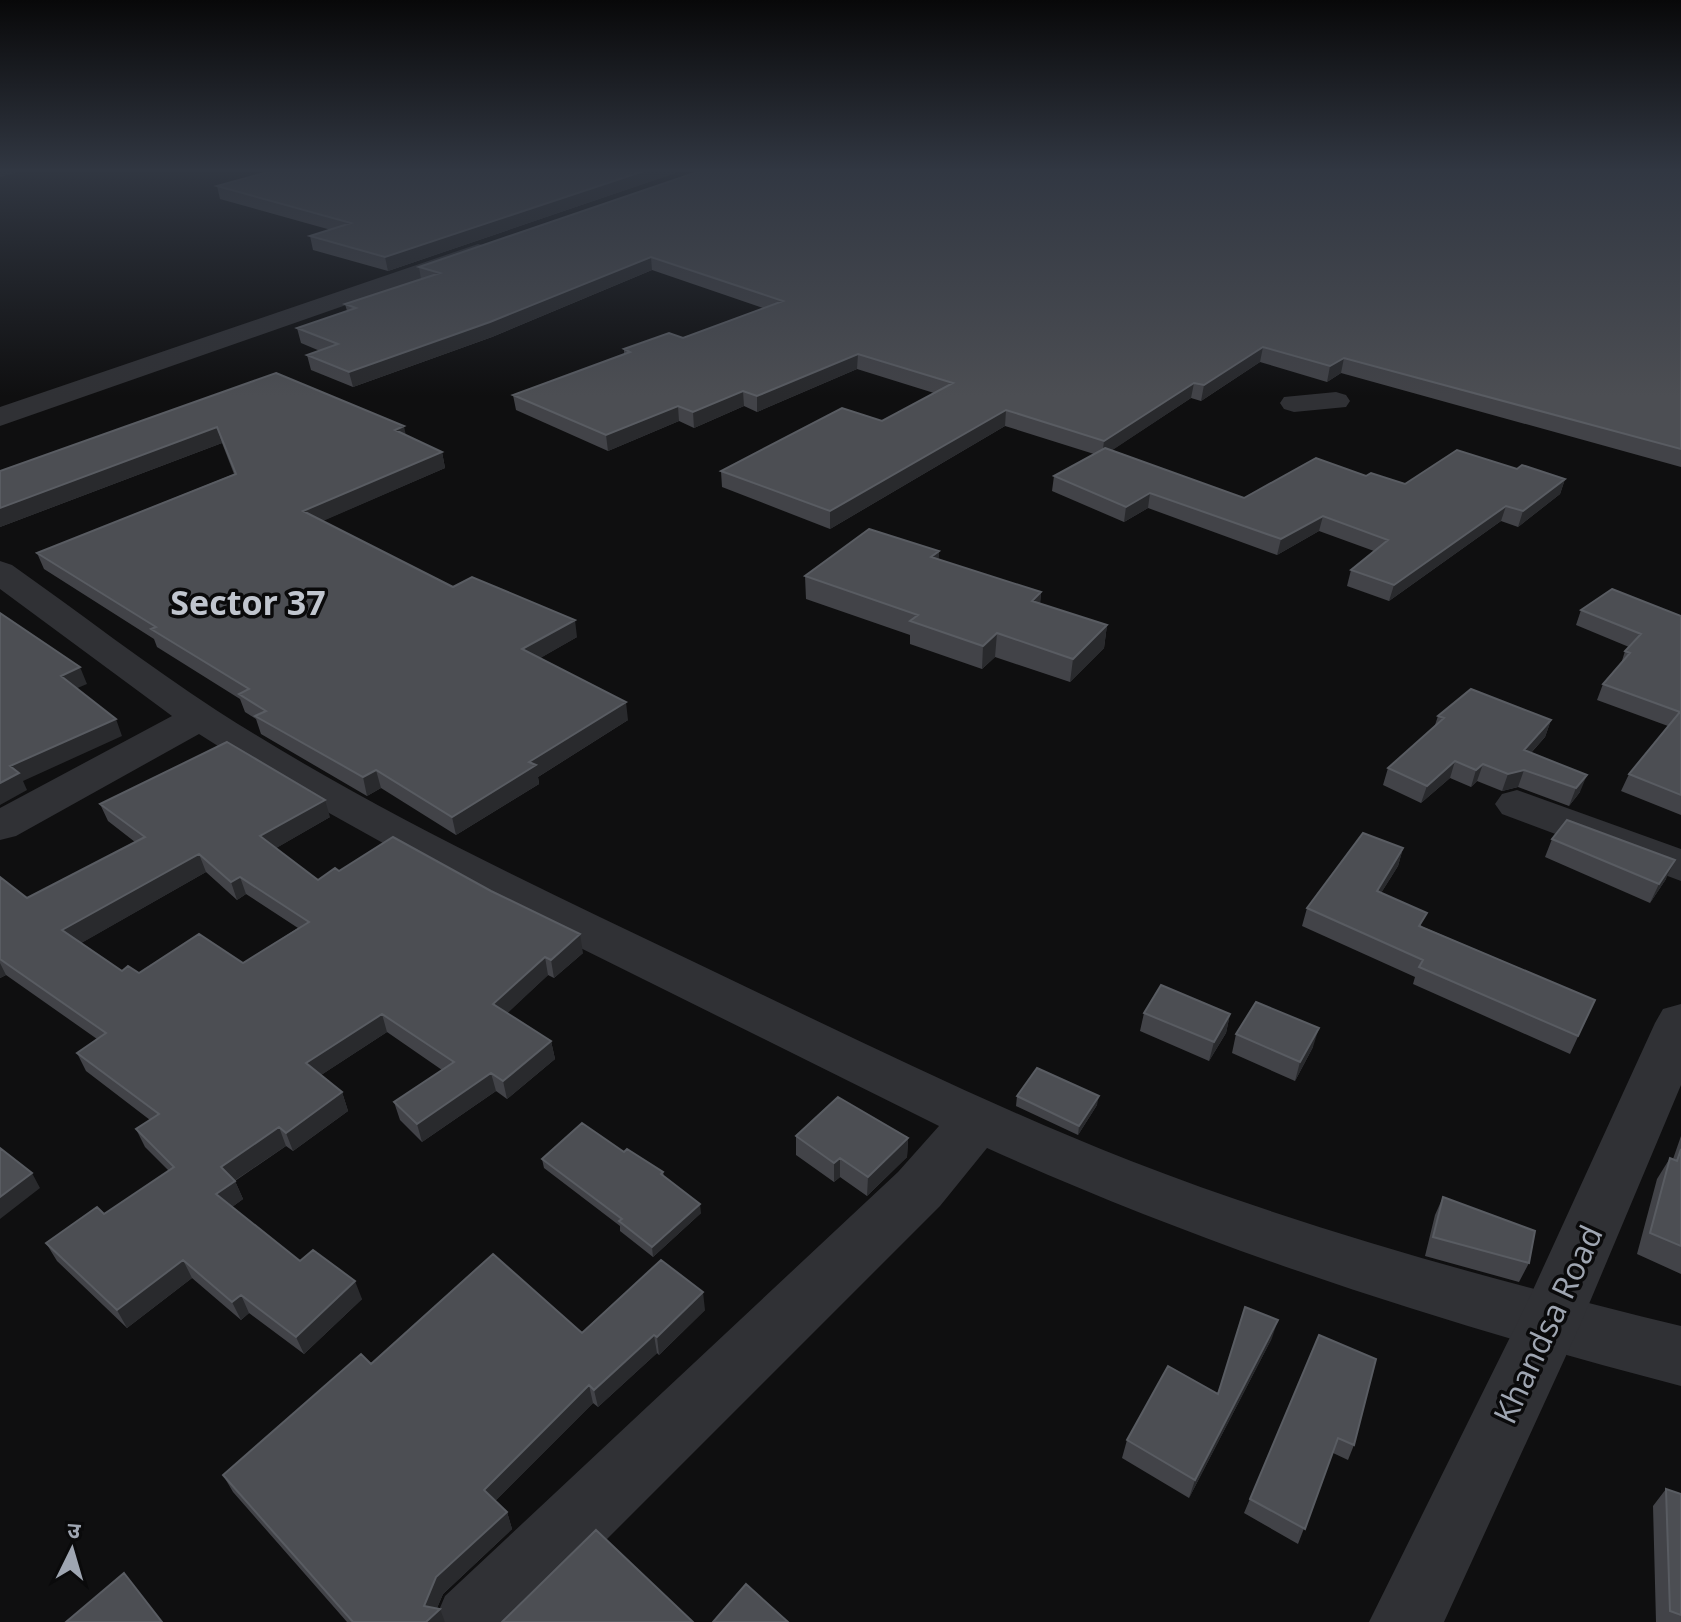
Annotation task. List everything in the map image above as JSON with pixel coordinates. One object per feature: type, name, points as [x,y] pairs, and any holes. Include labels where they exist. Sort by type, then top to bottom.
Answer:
[{"type":"street","points":[[0,417],[495,245]]},
{"type":"street","points":[[1294,403],[1336,401]]},
{"type":"street","points":[[0,572],[200,717],[301,780],[513,895],[911,1090],[1109,1177],[1271,1238],[1549,1323],[1681,1356]]},
{"type":"street","points":[[0,826],[200,717]]},
{"type":"street","points":[[1517,804],[1681,866]]},
{"type":"street","name":"Khandsa Road","points":[[1406,1622],[1549,1323],[1681,1023]]},
{"type":"street","points":[[471,1622],[919,1189],[978,1120]]},
{"type":"building","points":[[341,245],[422,245],[385,257]]},
{"type":"building","points":[[484,245],[1681,245],[1681,449],[1344,358],[1330,366],[1263,347],[1204,385],[1194,383],[1104,441],[1006,410],[830,511],[721,471],[842,408],[882,421],[953,383],[858,354],[757,396],[743,391],[693,412],[678,406],[606,435],[513,395],[630,352],[624,349],[669,333],[683,338],[783,301],[651,257],[490,322],[349,372],[307,355],[338,344],[297,328],[356,308],[345,304],[440,273],[419,267]]},
{"type":"building","points":[[276,373],[404,426],[395,430],[442,452],[303,511],[453,587],[472,577],[575,620],[522,649],[626,702],[529,762],[536,765],[452,817],[376,770],[363,777],[255,716],[266,711],[239,694],[249,689],[151,629],[156,627],[37,553],[236,474],[217,427],[0,508],[0,471]]},
{"type":"building","points":[[1105,448],[1244,498],[1316,458],[1366,476],[1371,473],[1405,484],[1457,450],[1517,469],[1522,465],[1565,479],[1523,511],[1506,506],[1394,585],[1351,570],[1388,540],[1323,516],[1281,539],[1150,493],[1126,507],[1054,476]]},
{"type":"building","points":[[869,529],[939,551],[931,557],[1041,592],[1032,601],[1107,625],[1073,659],[997,633],[983,646],[910,621],[918,615],[805,576]]},
{"type":"building","points":[[1612,589],[1681,616],[1681,795],[1629,774],[1680,712],[1603,684],[1630,653],[1625,651],[1641,634],[1581,610]]},
{"type":"building","points":[[0,613],[80,667],[61,676],[116,719],[10,766],[19,773],[0,783]]},
{"type":"building","points":[[1471,689],[1551,720],[1524,750],[1587,775],[1576,788],[1524,770],[1508,774],[1483,764],[1476,770],[1455,761],[1427,786],[1388,768],[1444,718],[1438,716]]},
{"type":"building","points":[[227,742],[325,800],[260,836],[318,880],[335,868],[339,871],[393,837],[491,891],[580,934],[551,960],[545,957],[493,1004],[551,1041],[503,1081],[491,1073],[417,1124],[394,1102],[454,1062],[382,1014],[306,1063],[342,1092],[286,1133],[279,1127],[221,1167],[235,1181],[216,1194],[300,1261],[313,1250],[355,1281],[296,1337],[241,1295],[232,1302],[183,1260],[117,1310],[46,1243],[97,1207],[104,1214],[174,1167],[136,1129],[159,1114],[77,1053],[106,1033],[0,959],[0,877],[27,898],[145,837],[100,804]],"holes":[[[199,854],[231,882],[240,877],[309,922],[243,963],[199,934],[139,973],[128,966],[122,971],[62,930]]]},
{"type":"building","points":[[1567,820],[1675,860],[1659,884],[1552,839]]},
{"type":"building","points":[[1363,833],[1403,848],[1377,891],[1427,913],[1419,926],[1595,1000],[1578,1036],[1419,967],[1423,960],[1307,908]]},
{"type":"building","points":[[1161,985],[1230,1014],[1214,1042],[1144,1013]]},
{"type":"building","points":[[1256,1002],[1319,1028],[1300,1062],[1236,1034]]},
{"type":"building","points":[[1037,1068],[1099,1096],[1079,1126],[1017,1096]]},
{"type":"building","points":[[838,1097],[908,1138],[868,1177],[840,1158],[834,1163],[796,1136]]},
{"type":"building","points":[[582,1123],[624,1152],[627,1149],[663,1172],[661,1174],[700,1204],[652,1247],[619,1221],[622,1219],[542,1159]]},
{"type":"building","points":[[0,1148],[32,1173],[0,1197]]},
{"type":"building","points":[[1681,1149],[1681,1246],[1650,1233],[1670,1158],[1677,1161]]},
{"type":"building","points":[[1443,1197],[1535,1231],[1529,1263],[1433,1237]]},
{"type":"building","points":[[493,1254],[582,1333],[661,1260],[703,1292],[657,1337],[654,1335],[594,1390],[589,1385],[484,1490],[507,1512],[436,1577],[424,1606],[440,1609],[426,1622],[353,1622],[223,1475],[361,1354],[371,1364]]},
{"type":"building","points":[[1245,1307],[1278,1320],[1195,1480],[1127,1440],[1168,1366],[1218,1394]]},
{"type":"building","points":[[1319,1335],[1376,1359],[1354,1445],[1338,1438],[1305,1529],[1250,1499]]},
{"type":"building","points":[[1666,1489],[1681,1494],[1681,1615],[1670,1611]]},
{"type":"building","points":[[596,1530],[693,1622],[502,1622]]},
{"type":"building","points":[[124,1573],[162,1622],[66,1622]]},
{"type":"building","points":[[746,1584],[788,1622],[713,1622]]},
{"type":"district","name":"Sector 37","points":[[248,602]]}]
